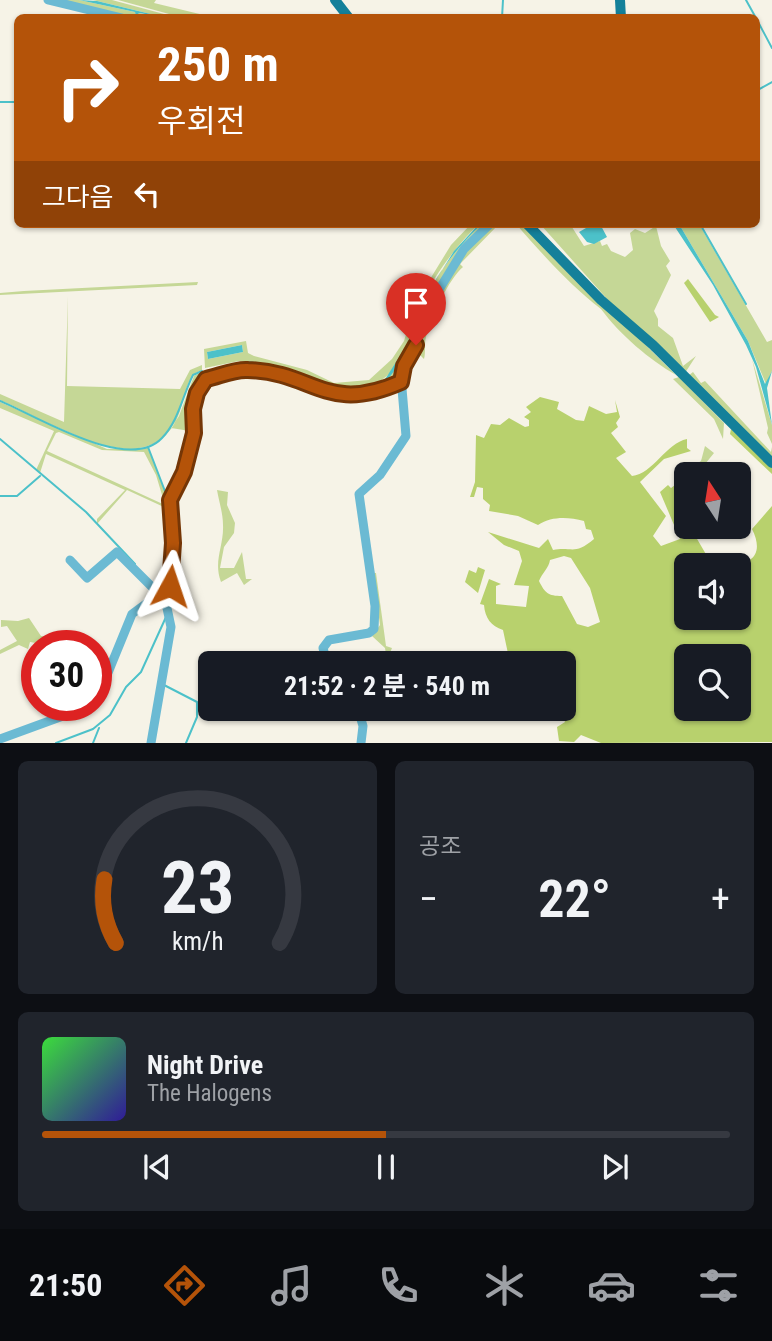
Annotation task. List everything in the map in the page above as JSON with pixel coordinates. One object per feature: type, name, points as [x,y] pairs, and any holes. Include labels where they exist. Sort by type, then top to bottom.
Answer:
[{"type":"main road","points":[[335,0],[346,14]]},
{"type":"main road","points":[[531,228],[594,293],[653,345],[772,463]]},
{"type":"street","points":[[48,0],[106,14]]},
{"type":"street","points":[[324,651],[329,640],[369,634],[374,629],[375,606],[359,494],[380,475],[406,436],[401,382],[404,366],[441,285],[464,249],[486,228]]},
{"type":"street","points":[[151,743],[171,627],[167,608],[173,543],[170,500],[184,472],[194,433],[193,409],[197,393],[206,379],[240,370],[252,370],[297,380],[335,395],[356,396],[401,382]]},
{"type":"street","points":[[70,560],[87,578],[117,552],[160,595]]},
{"type":"street","points":[[112,663],[132,614],[142,603],[160,595],[170,586]]},
{"type":"street","points":[[0,739],[49,721]]},
{"type":"street","points":[[361,743],[362,721]]},
{"type":"green space","points":[[53,0],[79,0],[135,14],[118,14]]},
{"type":"green space","points":[[93,0],[112,0],[164,14],[151,14]]},
{"type":"green space","points":[[118,0],[156,0],[154,3],[200,14],[169,14]]},
{"type":"green space","points":[[467,228],[475,228],[447,260],[427,291],[415,333],[399,363],[403,358],[410,346],[416,333],[424,302],[435,281],[465,241],[478,228],[484,228],[463,248],[434,294],[415,346],[394,382],[362,393],[345,395],[248,367],[207,375],[205,371],[243,362],[255,363],[239,361],[205,368],[204,349],[246,341],[248,353],[254,356],[307,370],[334,383],[369,380],[392,359],[404,341],[416,302],[451,245]],"holes":[[[242,345],[243,352],[208,359],[207,352]],[[399,363],[384,379],[372,387],[360,392],[331,390],[306,379],[352,391],[374,385]]]},
{"type":"green space","points":[[490,228],[495,228],[460,264],[463,267],[441,299],[432,320],[425,340],[424,359],[419,354],[404,377],[420,344],[429,313],[463,255]]},
{"type":"green space","points":[[520,228],[527,228],[676,375],[626,337],[601,309],[557,270]]},
{"type":"green space","points":[[544,228],[573,228],[584,246],[600,241],[602,246],[607,244],[611,251],[625,257],[633,250],[630,233],[635,229],[645,233],[656,228],[661,246],[670,261],[666,266],[671,275],[654,311],[658,326],[673,338],[683,366],[696,356],[685,373],[608,300]]},
{"type":"green space","points":[[681,228],[701,228],[767,342],[772,340],[772,371],[766,384],[748,341]]},
{"type":"green space","points":[[688,279],[719,317],[710,322],[684,283]]},
{"type":"green space","points":[[198,282],[197,285],[0,295],[24,291]]},
{"type":"green space","points":[[68,296],[67,386],[180,389],[190,370],[202,365],[202,370],[189,381],[180,411],[166,435],[147,446],[123,448],[98,443],[71,434],[0,400],[0,394],[64,422]]},
{"type":"green space","points":[[752,359],[772,425],[772,444],[767,433]]},
{"type":"green space","points":[[203,371],[190,431],[171,428],[179,416],[194,376]]},
{"type":"green space","points":[[693,372],[701,383],[705,381],[771,452],[772,447],[772,460],[688,376]]},
{"type":"green space","points":[[679,377],[724,423],[723,439],[714,419],[673,379]]},
{"type":"green space","points":[[540,397],[559,402],[557,409],[576,420],[584,421],[589,406],[606,414],[617,412],[615,400],[620,417],[616,423],[618,427],[611,433],[626,452],[616,458],[632,476],[646,470],[672,446],[687,439],[687,448],[691,451],[664,459],[640,482],[666,516],[653,536],[661,546],[680,539],[697,539],[705,553],[674,553],[674,630],[751,630],[751,558],[757,545],[752,529],[772,506],[772,742],[601,743],[581,735],[574,742],[559,741],[557,727],[565,721],[576,721],[576,651],[507,651],[503,630],[489,621],[484,605],[480,604],[489,579],[501,584],[496,586],[496,604],[526,607],[529,586],[514,585],[522,561],[519,551],[504,545],[488,532],[539,548],[548,539],[553,550],[582,547],[594,539],[591,530],[586,529],[584,521],[560,518],[538,525],[518,516],[489,511],[490,505],[483,499],[483,488],[477,487],[474,497],[470,497],[475,482],[476,435],[484,438],[491,424],[500,425],[509,418],[525,427],[529,426],[529,420],[524,417],[531,412],[526,407]],"holes":[[[564,556],[571,558],[590,588],[600,622],[588,627],[577,624],[562,596],[545,591],[539,581],[550,560]]]},
{"type":"green space","points":[[0,402],[107,449],[148,448],[164,489],[166,508],[127,490],[97,524],[97,519],[125,490],[46,454],[40,473],[36,470],[54,431],[0,408]],"holes":[[[59,432],[102,450],[144,452],[156,475],[165,505],[47,451]]]},
{"type":"green space","points":[[731,429],[772,468],[772,474],[730,434]]},
{"type":"green space","points":[[705,446],[714,453],[707,462],[701,461]]},
{"type":"green space","points":[[668,485],[671,488],[674,486],[674,525],[660,492]]},
{"type":"green space","points":[[217,490],[228,492],[227,505],[235,523],[234,533],[224,547],[220,568],[234,568],[242,552],[246,579],[252,579],[244,585],[237,573],[221,582],[218,560],[223,525]]},
{"type":"green space","points":[[478,567],[485,570],[478,593],[465,582],[469,570],[476,573]]},
{"type":"green space","points":[[373,573],[376,573],[386,646],[392,648],[391,651],[386,651],[372,636],[380,625]]},
{"type":"green space","points":[[29,618],[37,630],[21,630],[21,646],[0,654],[0,650],[17,641],[7,626],[1,627],[1,620],[18,621]]},
{"type":"water","points":[[79,0],[97,1],[151,14]]},
{"type":"water","points":[[478,228],[465,241],[442,270],[454,251]]},
{"type":"water","points":[[586,228],[602,228],[607,237],[594,244],[587,242],[579,232]]},
{"type":"water","points":[[676,228],[681,228],[748,341],[765,384],[772,371],[767,388],[772,425],[756,367],[713,285]]},
{"type":"water","points":[[434,283],[423,306],[417,329],[411,344],[392,374],[384,383],[377,386],[357,392],[339,391],[325,388],[268,366],[240,363],[256,362],[269,366],[297,376],[330,389],[343,391],[378,384],[384,381],[415,332],[422,302]]},
{"type":"water","points":[[242,345],[243,352],[208,359],[207,352]]},
{"type":"waterway","points":[[502,14],[503,0]]},
{"type":"waterway","points":[[746,0],[754,14]]},
{"type":"waterway","points":[[760,26],[772,48]]},
{"type":"waterway","points":[[760,89],[772,82]]},
{"type":"waterway","points":[[0,102],[14,102]]},
{"type":"waterway","points":[[702,228],[746,304]]},
{"type":"waterway","points":[[0,401],[82,439],[128,450],[147,447],[162,438],[176,416],[193,375],[202,371]]},
{"type":"waterway","points":[[0,439],[86,512],[135,564]]},
{"type":"waterway","points":[[148,447],[168,499]]},
{"type":"waterway","points":[[0,496],[17,496],[40,476]]},
{"type":"waterway","points":[[56,743],[93,729],[110,715],[126,687],[141,672],[166,617]]},
{"type":"waterway","points":[[164,685],[197,702],[197,717],[186,743]]},
{"type":"waterway","points":[[93,743],[99,728]]},
{"type":"route","points":[[170,586],[173,564],[170,500],[184,472],[194,433],[193,409],[197,393],[206,379],[240,370],[252,370],[297,380],[335,395],[356,396],[383,390],[401,382],[404,366],[416,345]]}]
